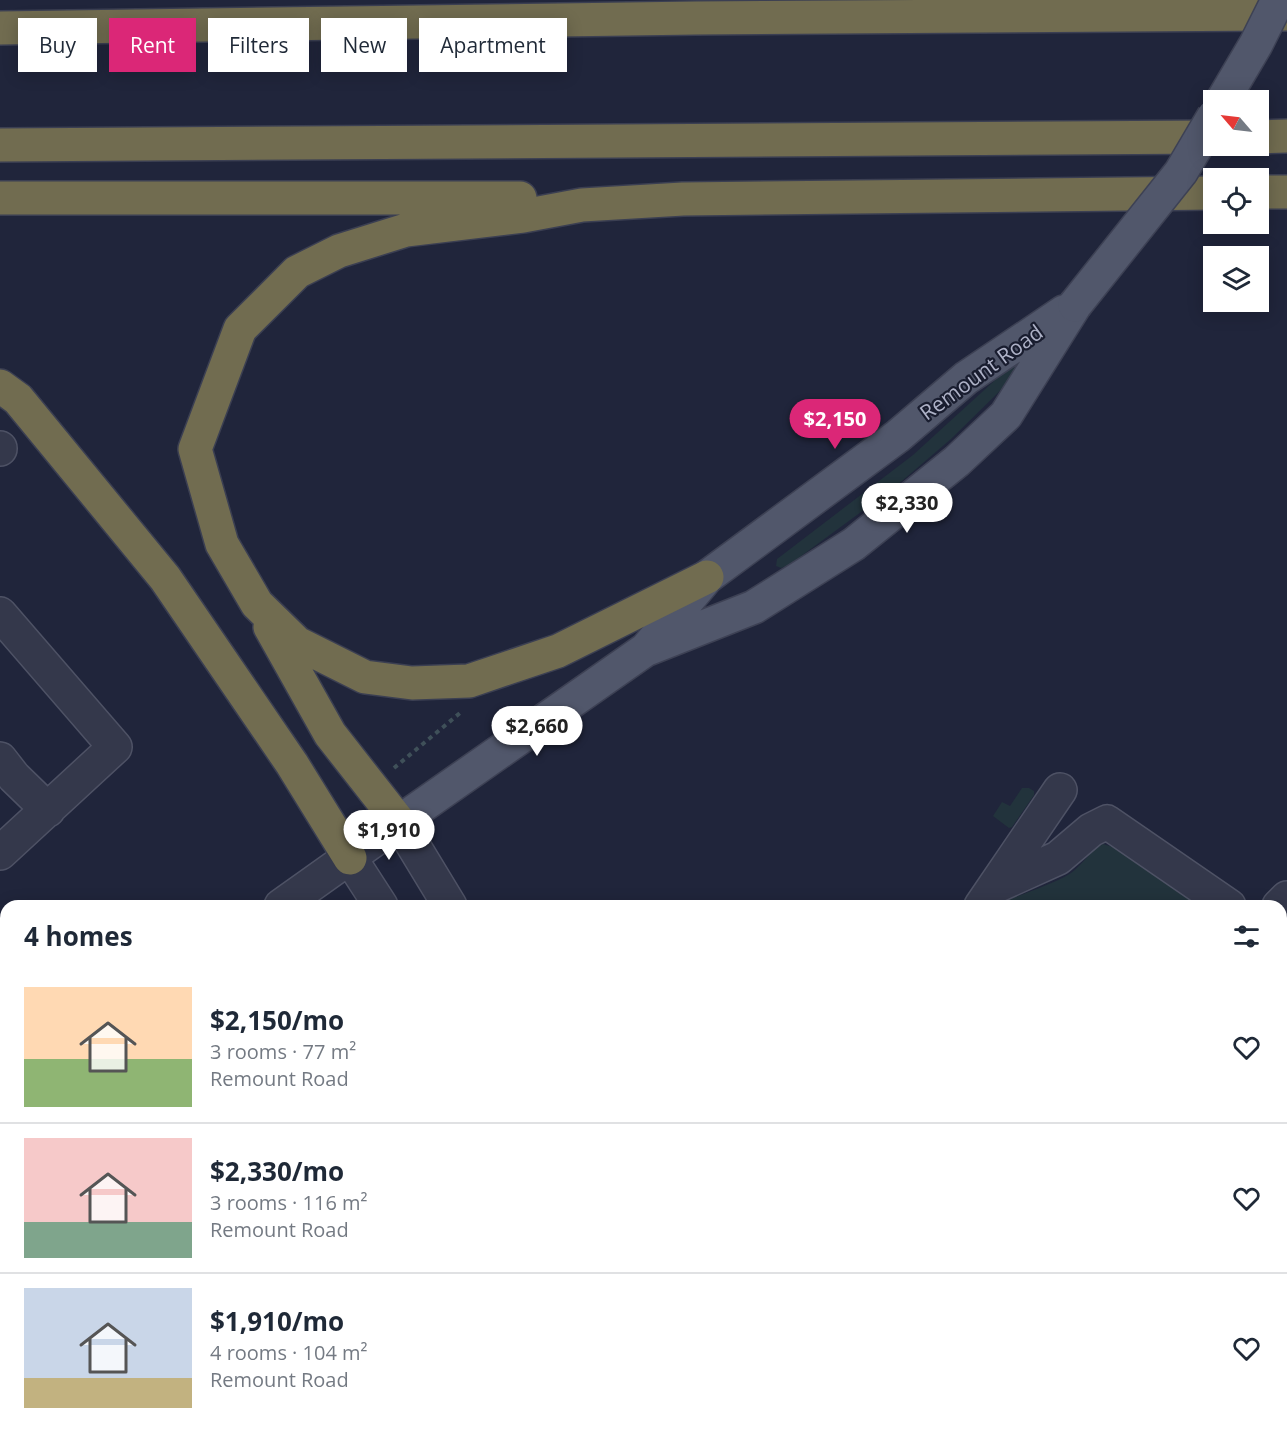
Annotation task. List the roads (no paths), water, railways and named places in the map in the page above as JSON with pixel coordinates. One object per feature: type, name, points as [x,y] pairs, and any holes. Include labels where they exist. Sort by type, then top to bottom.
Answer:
[{"type":"highway","points":[[0,28],[708,18],[1287,14]]},
{"type":"highway","points":[[1269,137],[1287,136]]},
{"type":"highway","points":[[0,145],[1203,137]]},
{"type":"highway","points":[[1269,192],[1287,192]]},
{"type":"highway","points":[[0,198],[683,198],[1203,193]]},
{"type":"highway","points":[[399,822],[330,734],[222,544],[195,449],[240,329],[297,272],[339,251],[406,230],[523,216],[582,205],[683,198]]},
{"type":"highway","points":[[0,386],[18,399],[165,578],[292,764],[350,858]]},
{"type":"highway","points":[[257,604],[297,643],[365,677],[412,683],[469,681],[558,651],[707,577]]},
{"type":"main road","points":[[1229,90],[1278,0]]},
{"type":"main road","name":"Remount Road","points":[[399,822],[645,650],[754,607],[854,544],[940,475],[1006,415],[1075,305],[1181,172],[1203,135]]},
{"type":"main road","name":"Remount Road","points":[[645,650],[707,577],[898,436],[966,378],[1075,305]]},
{"type":"street","points":[[0,614],[115,747],[0,854]]},
{"type":"street","points":[[0,759],[14,777],[48,810]]},
{"type":"street","points":[[987,896],[1060,790]]},
{"type":"street","name":"Remount Road","points":[[290,900],[399,822]]},
{"type":"street","points":[[399,822],[446,900]]},
{"type":"street","points":[[987,896],[1058,858],[1091,830],[1107,822],[1220,900]]},
{"type":"street","points":[[350,858],[377,900]]}]
